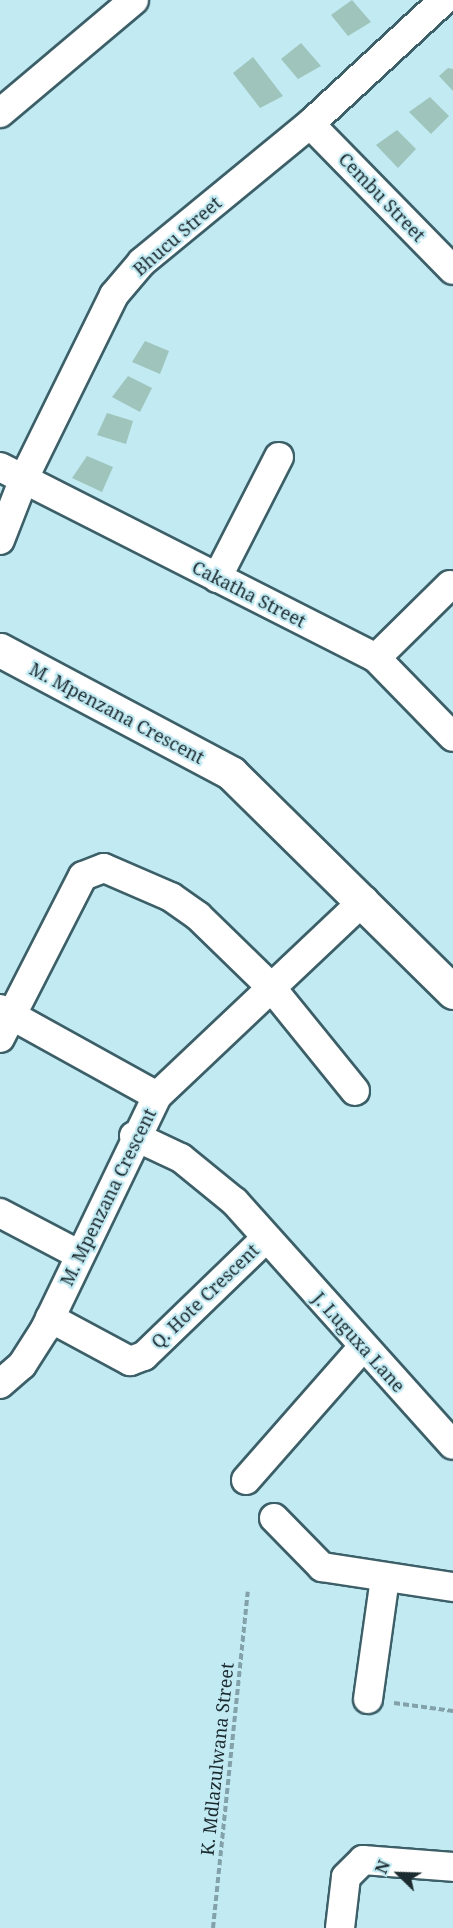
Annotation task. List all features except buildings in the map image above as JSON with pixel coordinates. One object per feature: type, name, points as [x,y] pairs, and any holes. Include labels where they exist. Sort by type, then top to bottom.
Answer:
[{"type":"main road","name":"M. Mpenzana Crescent","points":[[0,650],[231,773],[364,900],[453,992]]},
{"type":"street","points":[[0,113],[134,0]]},
{"type":"street","name":"Bhucu Street","points":[[0,540],[12,472],[114,295],[142,262],[310,124],[444,0]]},
{"type":"street","name":"Cembu Street","points":[[310,124],[453,270]]},
{"type":"street","points":[[217,578],[279,457]]},
{"type":"street","name":"Cakatha Street","points":[[12,472],[376,658],[453,737]]},
{"type":"street","points":[[376,658],[450,585]]},
{"type":"street","points":[[157,1096],[4,1021],[84,876],[95,868],[171,897],[270,986],[355,1091]]},
{"type":"street","name":"M. Mpenzana Crescent","points":[[0,1384],[22,1365],[50,1318],[134,1136],[157,1096],[270,986],[364,900]]},
{"type":"street","name":"J. Luguxa Lane","points":[[134,1136],[201,1173],[266,1238],[453,1444]]},
{"type":"street","points":[[0,1213],[80,1255]]},
{"type":"street","name":"Q. Hote Crescent","points":[[50,1318],[130,1361],[144,1356],[266,1238]]},
{"type":"street","points":[[246,1480],[363,1347]]},
{"type":"street","points":[[274,1518],[322,1567],[453,1587]]},
{"type":"street","points":[[368,1699],[385,1578]]},
{"type":"street","points":[[340,1928],[346,1877],[363,1860],[453,1867]]},
{"type":"path","name":"K. Mdlazulwana Street","points":[[213,1928],[248,1592]]},
{"type":"path","points":[[368,1699],[453,1711]]}]
